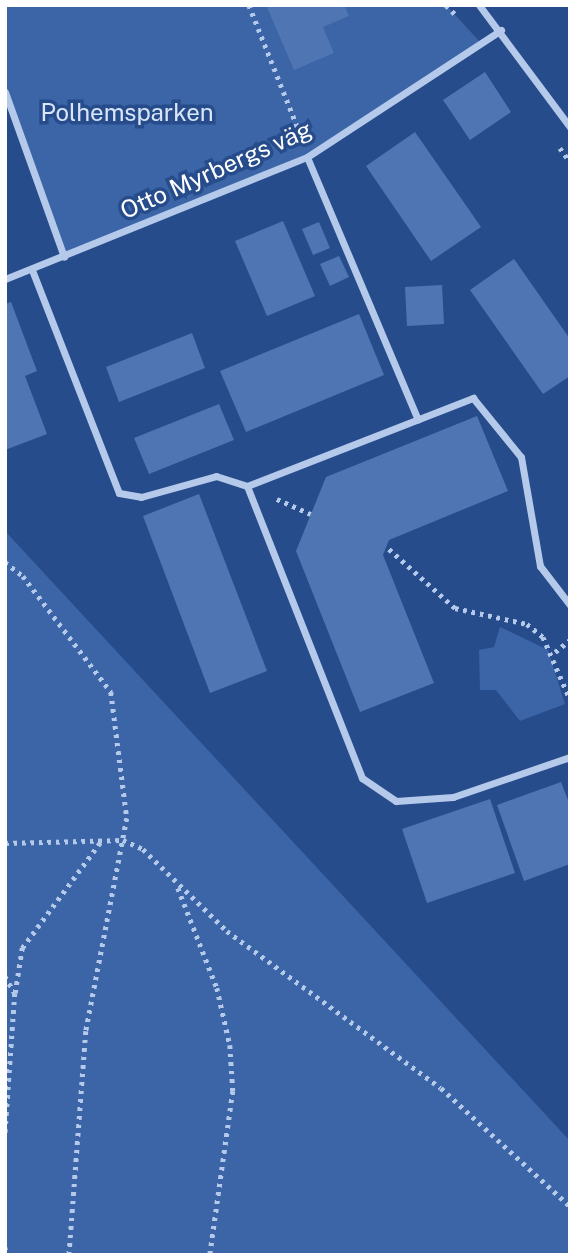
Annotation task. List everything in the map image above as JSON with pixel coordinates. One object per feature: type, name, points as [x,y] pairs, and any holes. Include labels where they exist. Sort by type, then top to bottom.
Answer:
[{"type":"street","points":[[479,5],[502,30],[570,127]]},
{"type":"street","name":"Otto Myrbergs väg","points":[[5,279],[307,156],[502,30]]},
{"type":"street","points":[[5,92],[64,257]]},
{"type":"street","points":[[307,156],[418,420]]},
{"type":"street","points":[[32,270],[120,493],[141,496],[216,476],[247,486],[473,398],[501,426],[521,457],[540,566],[570,605]]},
{"type":"street","points":[[247,486],[362,778],[396,801],[453,797],[570,757]]},
{"type":"path","points":[[249,5],[307,156]]},
{"type":"path","points":[[389,549],[455,608],[527,624],[555,652],[570,699]]},
{"type":"path","points":[[5,562],[23,576],[111,692],[127,818],[86,1031],[69,1255]]},
{"type":"path","points":[[555,652],[570,640]]},
{"type":"path","points":[[5,1136],[15,993],[22,948],[102,840]]},
{"type":"path","points":[[5,843],[123,840],[143,849],[227,931],[441,1088],[570,1206]]},
{"type":"path","points":[[176,884],[217,988],[230,1045],[233,1091],[211,1255]]},
{"type":"path","points":[[5,976],[15,993]]},
{"type":"path","points":[[5,1247],[7,1255]]},
{"type":"green space","name":"Polhemsparken","points":[[5,5],[446,5],[481,43],[307,157],[64,257],[5,97]]},
{"type":"green space","points":[[5,531],[570,1141],[570,1255],[5,1255]]},
{"type":"green space","points":[[500,627],[548,650],[565,704],[520,721],[496,690],[480,690],[479,650],[494,647]]},
{"type":"building","points":[[266,5],[344,5],[349,16],[323,27],[334,53],[294,70]]},
{"type":"building","points":[[485,72],[511,112],[470,140],[443,100]]},
{"type":"building","points":[[415,132],[481,227],[431,261],[366,166]]},
{"type":"building","points":[[283,221],[315,296],[267,316],[235,241]]},
{"type":"building","points":[[319,222],[330,248],[313,255],[302,229]]},
{"type":"building","points":[[339,256],[349,277],[330,286],[320,264]]},
{"type":"building","points":[[514,259],[570,339],[570,376],[543,394],[470,290]]},
{"type":"building","points":[[442,285],[444,324],[407,326],[405,287]]},
{"type":"building","points":[[11,302],[37,371],[25,376],[47,434],[5,450],[5,304]]},
{"type":"building","points":[[359,314],[384,375],[246,432],[220,371]]},
{"type":"building","points":[[192,333],[205,368],[119,402],[106,367]]},
{"type":"building","points":[[219,404],[234,440],[149,474],[134,438]]},
{"type":"building","points":[[477,416],[508,491],[389,540],[383,555],[434,683],[360,712],[296,551],[326,477]]},
{"type":"building","points":[[199,494],[267,671],[210,693],[143,516]]},
{"type":"building","points":[[561,782],[570,805],[570,864],[524,881],[497,805]]},
{"type":"building","points":[[490,799],[515,873],[427,903],[402,829]]}]
